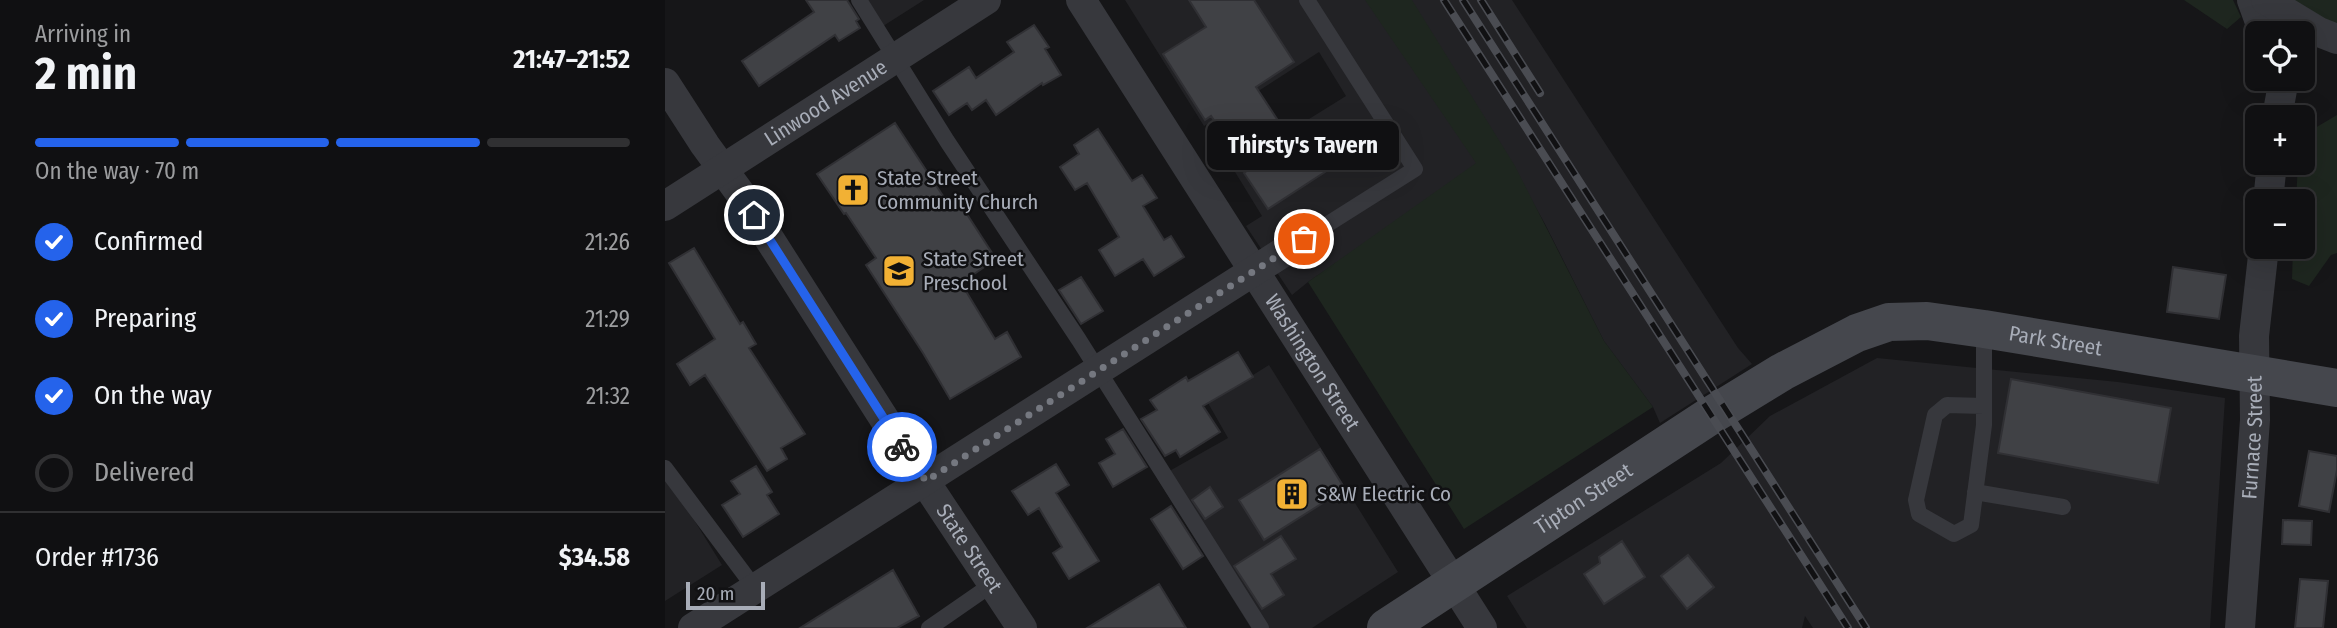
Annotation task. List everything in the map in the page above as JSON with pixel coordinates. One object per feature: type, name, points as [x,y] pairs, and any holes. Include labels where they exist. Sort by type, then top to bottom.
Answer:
[{"type":"street","name":"Linwood Avenue","points":[[665,206],[986,0]]},
{"type":"street","name":"Washington Street","points":[[1081,0],[1482,628]]},
{"type":"street","points":[[2252,0],[2260,21]]},
{"type":"street","points":[[2266,0],[2320,37]]},
{"type":"street","name":"State Street","points":[[665,83],[740,193],[1022,628]]},
{"type":"street","points":[[693,628],[1282,253]]},
{"type":"street","name":"Furnace Street","points":[[2240,628],[2255,420],[2254,336],[2262,259]]},
{"type":"street","name":"Park Street","points":[[1782,372],[1857,333],[1889,322],[1927,321],[2337,388]]},
{"type":"street","name":"Tipton Street","points":[[1386,628],[1710,416],[1782,372]]},
{"type":"lane","points":[[859,0],[1261,628]]},
{"type":"lane","points":[[1282,253],[1415,169],[1307,0]]},
{"type":"lane","points":[[1984,329],[1984,406],[1984,425],[1971,525],[1954,534],[1919,514],[1916,500],[1935,415],[1947,405],[1984,406]]},
{"type":"lane","points":[[665,468],[754,587]]},
{"type":"lane","points":[[1975,492],[2063,507]]},
{"type":"lane","points":[[929,628],[994,583]]},
{"type":"shaded area","points":[[862,0],[924,0],[880,28]]},
{"type":"shaded area","points":[[1125,0],[1512,0],[1738,348],[1752,364],[1660,423],[1653,407],[1604,341],[1545,224],[1503,149],[1292,295],[1246,226],[1262,216],[1232,167],[1346,96],[1319,52],[1204,126]]},
{"type":"shaded area","points":[[1365,0],[1412,0],[1515,166],[1604,341],[1653,407],[1464,529],[1308,282],[1476,163]]},
{"type":"shaded area","points":[[2184,0],[2233,0],[2241,17],[2227,29]]},
{"type":"shaded area","points":[[2288,0],[2337,0],[2337,28]]},
{"type":"shaded area","points":[[2337,115],[2337,253],[2331,255],[2309,286],[2292,279],[2293,259],[2315,259],[2315,189],[2297,189],[2297,175],[2315,175],[2315,128]]},
{"type":"shaded area","points":[[1877,358],[2118,382],[2225,398],[2210,628],[1813,628],[1805,616],[1802,628],[1527,628],[1507,596],[1721,463],[1770,416]]},
{"type":"shaded area","points":[[1269,365],[1398,572],[1312,628],[1251,628],[1157,478],[1228,438],[1208,403]]},
{"type":"shaded area","points":[[665,473],[722,565],[665,601]]},
{"type":"building","points":[[806,0],[847,0],[859,19],[856,21],[860,28],[839,41],[835,35],[759,86],[742,61],[814,12]]},
{"type":"building","points":[[1189,0],[1254,0],[1294,62],[1256,87],[1298,151],[1307,145],[1325,172],[1268,209],[1244,173],[1248,170],[1211,116],[1205,120],[1163,54],[1206,27]]},
{"type":"building","points":[[1034,25],[1049,47],[1045,49],[1061,75],[1043,85],[1042,83],[996,115],[986,100],[972,110],[967,103],[949,115],[933,91],[969,67],[976,78],[1014,52],[1007,42]]},
{"type":"building","points":[[895,123],[951,208],[959,202],[996,259],[961,283],[995,339],[1007,332],[1021,357],[950,399],[866,265],[876,258],[817,174]]},
{"type":"building","points":[[1098,129],[1132,181],[1142,175],[1157,198],[1143,206],[1164,240],[1171,236],[1184,257],[1154,276],[1143,259],[1115,276],[1099,250],[1119,237],[1087,183],[1075,190],[1060,167],[1079,154],[1074,145]]},
{"type":"building","points":[[694,248],[740,324],[743,322],[756,344],[749,348],[805,434],[781,448],[787,459],[767,471],[705,375],[690,385],[677,364],[715,339],[669,263]]},
{"type":"building","points":[[2173,267],[2226,275],[2219,319],[2167,312]]},
{"type":"building","points":[[1081,277],[1103,311],[1081,324],[1059,290]]},
{"type":"building","points":[[1238,352],[1253,377],[1203,406],[1220,432],[1180,457],[1176,450],[1165,456],[1141,419],[1157,410],[1150,400],[1186,377],[1188,381]]},
{"type":"building","points":[[2011,379],[2171,408],[2158,483],[1998,453]]},
{"type":"building","points":[[1123,429],[1147,467],[1113,487],[1099,463],[1115,454],[1106,439]]},
{"type":"building","name":"S&W Electric Co","points":[[1320,449],[1345,489],[1264,540],[1239,500]]},
{"type":"building","points":[[2309,451],[2337,456],[2329,512],[2299,506]]},
{"type":"building","points":[[1056,464],[1069,485],[1056,493],[1099,561],[1069,579],[1053,553],[1062,547],[1039,508],[1028,515],[1012,491]]},
{"type":"building","points":[[756,466],[772,492],[767,495],[779,514],[743,537],[722,505],[740,494],[731,481]]},
{"type":"building","points":[[1210,487],[1223,507],[1205,519],[1192,500]]},
{"type":"building","points":[[1171,506],[1203,556],[1183,569],[1151,519]]},
{"type":"building","points":[[2283,520],[2312,521],[2311,545],[2282,544]]},
{"type":"building","points":[[1281,536],[1296,559],[1271,574],[1284,595],[1262,609],[1234,566]]},
{"type":"building","points":[[1622,541],[1645,577],[1604,604],[1584,574],[1600,563],[1599,557]]},
{"type":"building","points":[[1688,555],[1714,587],[1687,609],[1661,576]]},
{"type":"building","points":[[893,570],[919,616],[897,628],[800,628]]},
{"type":"building","points":[[2300,579],[2328,581],[2323,628],[2295,628]]},
{"type":"building","points":[[1159,584],[1186,628],[1087,628]]},
{"type":"railway","points":[[1444,0],[1848,628]]},
{"type":"railway","points":[[1463,0],[1866,628]]},
{"type":"railway","points":[[1481,0],[1540,93]]},
{"type":"way so far","points":[[902,447],[926,481],[1304,239]]},
{"type":"place","name":"State Street Community Church","points":[[853,190]]},
{"type":"place","name":"Thirsty's Tavern","points":[[1304,239]]},
{"type":"place","name":"State Street Preschool","points":[[899,271]]},
{"type":"place","name":"S&W Electric Co","points":[[1292,494]]},
{"type":"route","points":[[754,215],[902,447]]}]
